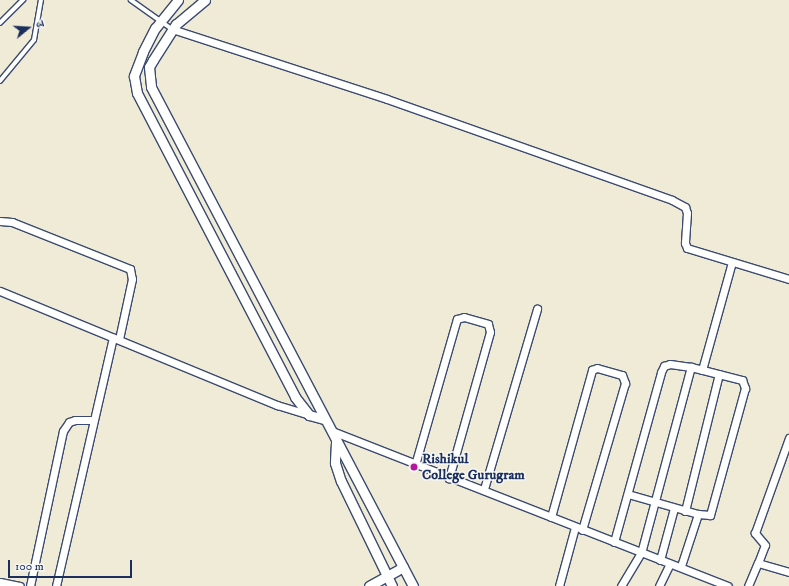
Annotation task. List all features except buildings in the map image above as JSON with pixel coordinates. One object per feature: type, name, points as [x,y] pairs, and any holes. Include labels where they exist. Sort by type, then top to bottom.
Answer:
[{"type":"street","points":[[178,0],[155,28],[135,72],[137,93],[294,397],[309,415]]},
{"type":"street","points":[[205,0],[172,29],[150,67],[151,87],[324,419],[332,431],[336,442],[353,467],[413,586]]},
{"type":"street","points":[[172,29],[387,99],[672,200],[685,207],[687,213],[685,243],[687,248],[789,279]]},
{"type":"street","points":[[0,221],[12,222],[130,269],[132,279],[93,420],[56,586]]},
{"type":"street","points":[[702,370],[732,262]]},
{"type":"street","points":[[0,291],[277,405],[324,419]]},
{"type":"street","points":[[484,489],[537,309]]},
{"type":"street","points":[[415,465],[456,319],[464,317],[488,324],[490,332],[449,478]]},
{"type":"street","points":[[614,542],[662,369],[670,364],[691,367],[739,378],[744,384],[745,388],[711,514],[706,516],[685,511],[628,494]]},
{"type":"street","points":[[622,586],[641,553],[691,367]]},
{"type":"street","points":[[551,517],[592,370],[597,368],[622,375],[625,383],[559,586]]},
{"type":"street","points":[[685,511],[719,374]]},
{"type":"street","points":[[30,586],[63,431],[69,422],[74,420],[93,420]]},
{"type":"street","points":[[332,431],[449,478],[484,489],[578,529],[660,560],[681,566],[728,586]]},
{"type":"street","points":[[748,586],[765,545],[754,533],[789,438]]},
{"type":"street","points":[[336,442],[335,463],[341,481],[392,586]]},
{"type":"street","points":[[660,560],[674,508]]},
{"type":"street","points":[[681,566],[698,514]]},
{"type":"street","points":[[659,586],[670,563]]},
{"type":"street","points":[[758,563],[789,572]]},
{"type":"street","points":[[369,586],[403,567]]},
{"type":"street","points":[[708,586],[711,579]]},
{"type":"street","points":[[0,582],[20,586]]},
{"type":"lane","points":[[0,23],[23,0]]},
{"type":"lane","points":[[0,81],[34,40],[41,0]]},
{"type":"lane","points":[[131,0],[162,20],[172,29]]},
{"type":"place","name":"Rishikul College Gurugram","points":[[414,467]]}]
